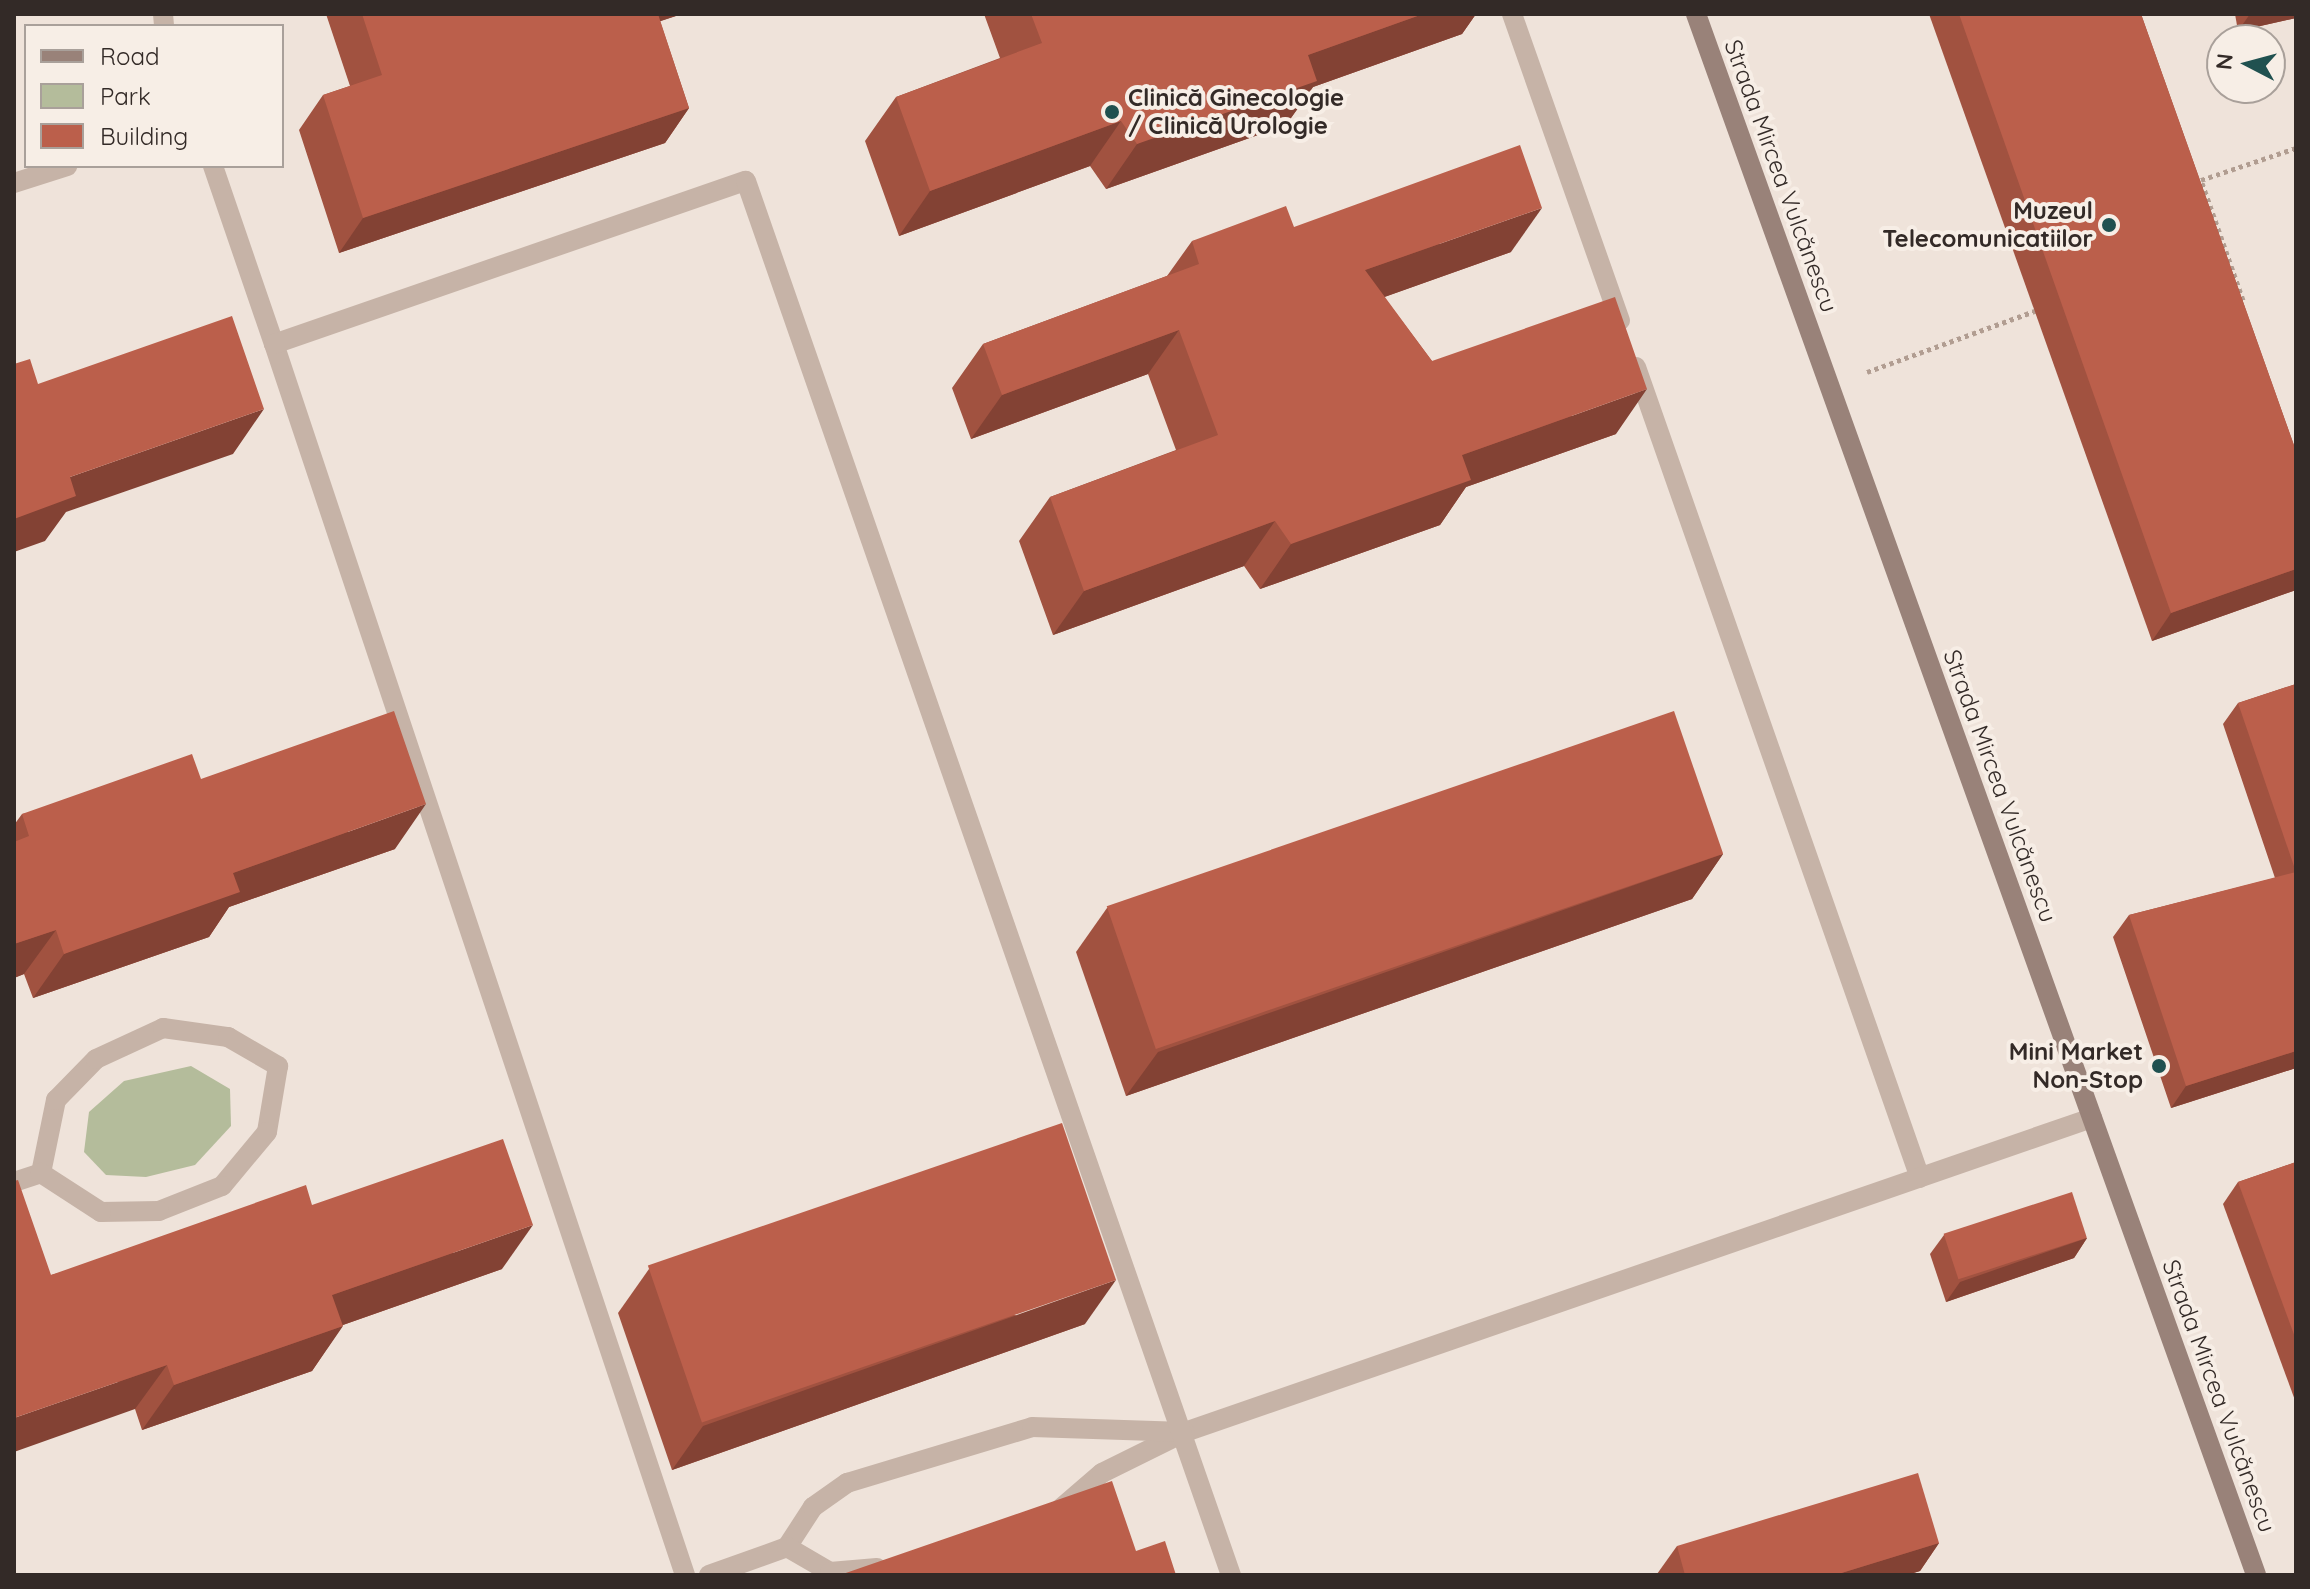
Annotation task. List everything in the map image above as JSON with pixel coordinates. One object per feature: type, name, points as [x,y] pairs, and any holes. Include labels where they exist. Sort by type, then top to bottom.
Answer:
[{"type":"main road","name":"Strada Mircea Vulcănescu","points":[[1696,14],[2256,1575]]},
{"type":"lane","points":[[1512,14],[1920,1178]]},
{"type":"lane","points":[[14,183],[61,168]]},
{"type":"lane","points":[[214,168],[685,1575]]},
{"type":"lane","points":[[274,344],[746,181],[1185,1432],[1231,1575]]},
{"type":"lane","points":[[163,1028],[228,1037],[278,1066],[267,1132],[222,1186],[159,1211],[101,1212],[41,1173],[56,1100],[96,1059],[163,1028]]},
{"type":"lane","points":[[1030,1519],[1059,1509],[1102,1473],[1185,1432],[2092,1118]]},
{"type":"lane","points":[[14,1182],[41,1173]]},
{"type":"lane","points":[[709,1575],[787,1547],[813,1507],[847,1483],[1032,1427],[1185,1432]]},
{"type":"lane","points":[[787,1547],[830,1572],[900,1561]]},
{"type":"path","points":[[2246,311],[2201,180],[2296,148]]},
{"type":"path","points":[[1828,386],[2035,311]]},
{"type":"green space","points":[[191,1066],[230,1089],[231,1126],[195,1165],[146,1177],[106,1175],[84,1152],[89,1112],[124,1081]]},
{"type":"building","points":[[362,14],[658,14],[689,108],[363,218],[323,95],[382,75]]},
{"type":"building","name":"Clinică Ginecologie / Clinică Urologie","points":[[1031,14],[1423,14],[1308,55],[1317,81],[1137,144],[1121,121],[930,191],[896,97],[1042,43]]},
{"type":"building","points":[[1959,14],[2141,14],[2296,451],[2296,569],[2171,613]]},
{"type":"building","points":[[1520,145],[1542,208],[1365,270],[1432,361],[1615,297],[1647,389],[1462,455],[1471,480],[1291,544],[1275,521],[1084,591],[1050,497],[1218,435],[1179,330],[1002,395],[983,344],[1199,264],[1192,241],[1286,206],[1294,227]]},
{"type":"building","points":[[232,316],[264,409],[70,477],[76,496],[14,519],[14,364],[30,359],[38,384]]},
{"type":"building","points":[[2296,684],[2296,872],[2238,703]]},
{"type":"building","points":[[394,711],[426,804],[233,873],[240,892],[64,954],[56,930],[14,944],[14,842],[29,836],[22,814],[192,754],[201,779]]},
{"type":"building","points":[[1674,711],[1723,854],[1156,1049],[1107,906]]},
{"type":"building","points":[[2296,872],[2296,1051],[2186,1086],[2129,915]]},
{"type":"building","points":[[1062,1123],[1116,1280],[702,1423],[648,1266]]},
{"type":"building","points":[[503,1139],[533,1225],[332,1295],[343,1326],[174,1385],[167,1365],[14,1418],[14,1181],[18,1180],[51,1275],[306,1185],[312,1205]]},
{"type":"building","points":[[2296,1162],[2296,1340],[2238,1182]]},
{"type":"building","points":[[2072,1192],[2087,1238],[1958,1279],[1944,1234]]},
{"type":"building","points":[[1918,1473],[1939,1543],[1835,1575],[1685,1575],[1677,1546]]},
{"type":"building","points":[[1112,1481],[1136,1551],[1165,1541],[1176,1575],[840,1575]]},
{"type":"place","name":"Clinică Ginecologie / Clinică Urologie","points":[[1112,112]]},
{"type":"place","name":"Muzeul Telecomunicatiilor","points":[[2109,225]]},
{"type":"place","name":"Mini Market Non-Stop","points":[[2159,1066]]}]
